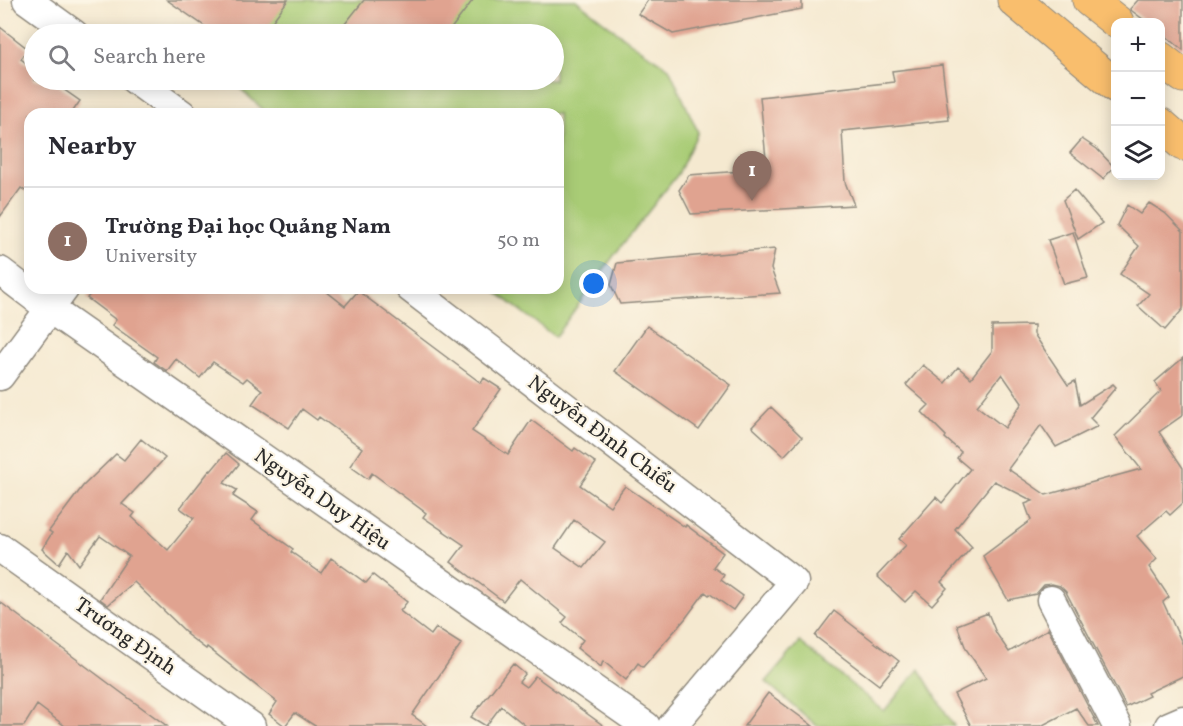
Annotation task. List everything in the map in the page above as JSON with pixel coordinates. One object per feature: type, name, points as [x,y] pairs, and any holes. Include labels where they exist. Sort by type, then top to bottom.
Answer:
[{"type":"main road","points":[[1014,0],[1111,82]]},
{"type":"main road","points":[[1089,0],[1112,18]]},
{"type":"main road","points":[[1165,61],[1183,76]]},
{"type":"street","points":[[27,0],[60,24]]},
{"type":"street","points":[[149,90],[174,108]]},
{"type":"street","name":"Nguyễn Duy Hiệu","points":[[0,271],[24,282]]},
{"type":"street","name":"Nguyễn Đình Chiểu","points":[[418,294],[794,582],[672,726]]},
{"type":"street","points":[[0,376],[57,298]]},
{"type":"street","name":"Nguyễn Duy Hiệu","points":[[57,298],[646,726]]},
{"type":"street","name":"Trương Định","points":[[0,548],[250,726]]},
{"type":"street","points":[[1051,600],[1117,726]]},
{"type":"street","points":[[1169,726],[1183,720]]},
{"type":"green space","points":[[281,0],[576,0],[630,42],[669,68],[698,132],[678,174],[615,254],[555,337],[499,294],[564,294],[564,108],[261,108],[242,90],[564,90],[564,24],[265,24]]},
{"type":"green space","points":[[800,642],[884,711],[919,669],[954,726],[817,726],[766,682]]},
{"type":"building","points":[[167,0],[288,0],[270,24],[202,24]]},
{"type":"building","points":[[364,0],[473,0],[455,24],[345,24]]},
{"type":"building","points":[[648,0],[802,0],[802,9],[673,34],[638,14]]},
{"type":"building","points":[[1138,0],[1183,0],[1183,50],[1165,35],[1165,18],[1142,18],[1130,9]]},
{"type":"building","points":[[0,27],[24,46],[24,55],[21,59],[24,61],[24,90],[64,90],[80,101],[75,108],[24,108],[24,190],[21,188],[0,217]]},
{"type":"building","points":[[942,65],[949,120],[842,131],[845,182],[854,205],[691,214],[679,190],[689,175],[767,169],[760,97],[894,82],[892,71]]},
{"type":"building","points":[[1082,139],[1097,149],[1111,164],[1111,170],[1103,179],[1070,153]]},
{"type":"building","points":[[1074,190],[1102,223],[1078,239],[1063,200]]},
{"type":"building","points":[[1149,203],[1165,213],[1183,231],[1183,309],[1165,330],[1138,306],[1149,294],[1120,274],[1139,246],[1117,225],[1127,205],[1140,214]]},
{"type":"building","points":[[1073,232],[1088,278],[1064,284],[1048,240]]},
{"type":"building","points":[[775,249],[771,269],[780,293],[620,304],[611,285],[617,263]]},
{"type":"building","points":[[90,294],[330,294],[345,306],[355,294],[362,294],[481,383],[484,378],[501,389],[472,431],[508,455],[531,420],[573,451],[575,448],[596,463],[580,485],[610,506],[625,486],[685,527],[686,525],[723,553],[713,567],[724,575],[721,580],[743,596],[733,610],[705,592],[643,667],[638,663],[626,680],[603,661],[601,667],[577,648],[583,640],[562,623],[567,617],[520,579],[503,601],[451,562],[464,545],[423,517],[426,513],[372,473],[368,479],[350,466],[362,448],[319,417],[317,420],[302,409],[289,428],[252,404],[262,390],[247,378],[243,382],[213,362],[200,378],[176,359],[167,371],[154,362],[157,357],[112,325],[116,320],[87,298]],"holes":[[[574,520],[605,542],[584,568],[555,548]]]},
{"type":"building","points":[[1034,325],[1034,334],[1068,385],[1075,381],[1080,405],[1113,384],[1116,387],[1090,418],[1098,426],[1056,447],[1041,425],[1008,469],[1046,495],[1141,469],[1115,436],[1161,391],[1155,382],[1183,358],[1183,415],[1159,432],[1183,468],[1183,503],[1170,515],[1166,511],[1137,536],[1157,559],[1149,567],[1169,597],[1163,602],[1183,645],[1183,676],[1147,693],[1149,696],[1126,707],[1066,592],[1060,586],[1044,585],[1036,594],[1008,600],[983,556],[1031,520],[1025,504],[1033,501],[994,481],[955,529],[972,547],[941,582],[947,588],[932,605],[916,591],[905,602],[877,576],[906,545],[899,539],[936,497],[942,503],[970,469],[957,458],[961,452],[922,412],[929,405],[906,385],[923,365],[945,383],[958,367],[971,378],[992,351],[992,326]],"holes":[[[1002,374],[1022,403],[1005,428],[977,406]]]},
{"type":"building","points":[[647,326],[731,385],[699,430],[615,371]]},
{"type":"building","points":[[771,407],[802,437],[784,456],[752,427]]},
{"type":"building","points":[[141,439],[165,458],[122,504],[135,513],[132,517],[168,550],[194,518],[180,508],[226,453],[239,464],[224,483],[237,490],[233,496],[258,512],[252,520],[293,549],[291,552],[321,573],[331,558],[366,583],[373,575],[407,602],[400,611],[431,635],[436,628],[461,644],[412,715],[427,726],[315,726],[295,713],[285,726],[269,714],[277,702],[207,647],[206,649],[186,634],[134,582],[108,605],[100,599],[129,556],[100,536],[79,565],[68,550],[59,564],[42,549],[52,533],[49,531],[83,486],[116,454],[124,460]]},
{"type":"building","points":[[0,602],[167,726],[65,726],[37,705],[24,726],[0,726]]},
{"type":"building","points":[[834,611],[899,661],[879,685],[815,636]]},
{"type":"building","points":[[988,613],[996,633],[1009,652],[1048,629],[1098,726],[1089,726],[1076,708],[1041,726],[971,726],[954,694],[986,678],[966,649],[957,625]]},
{"type":"building","points":[[513,664],[525,674],[519,682],[526,687],[535,676],[604,726],[526,726],[501,706],[486,726],[471,717]]},
{"type":"building","points":[[768,693],[813,726],[744,726]]},
{"type":"place","name":"Trường Đại học Quảng Nam","points":[[752,201]]}]
